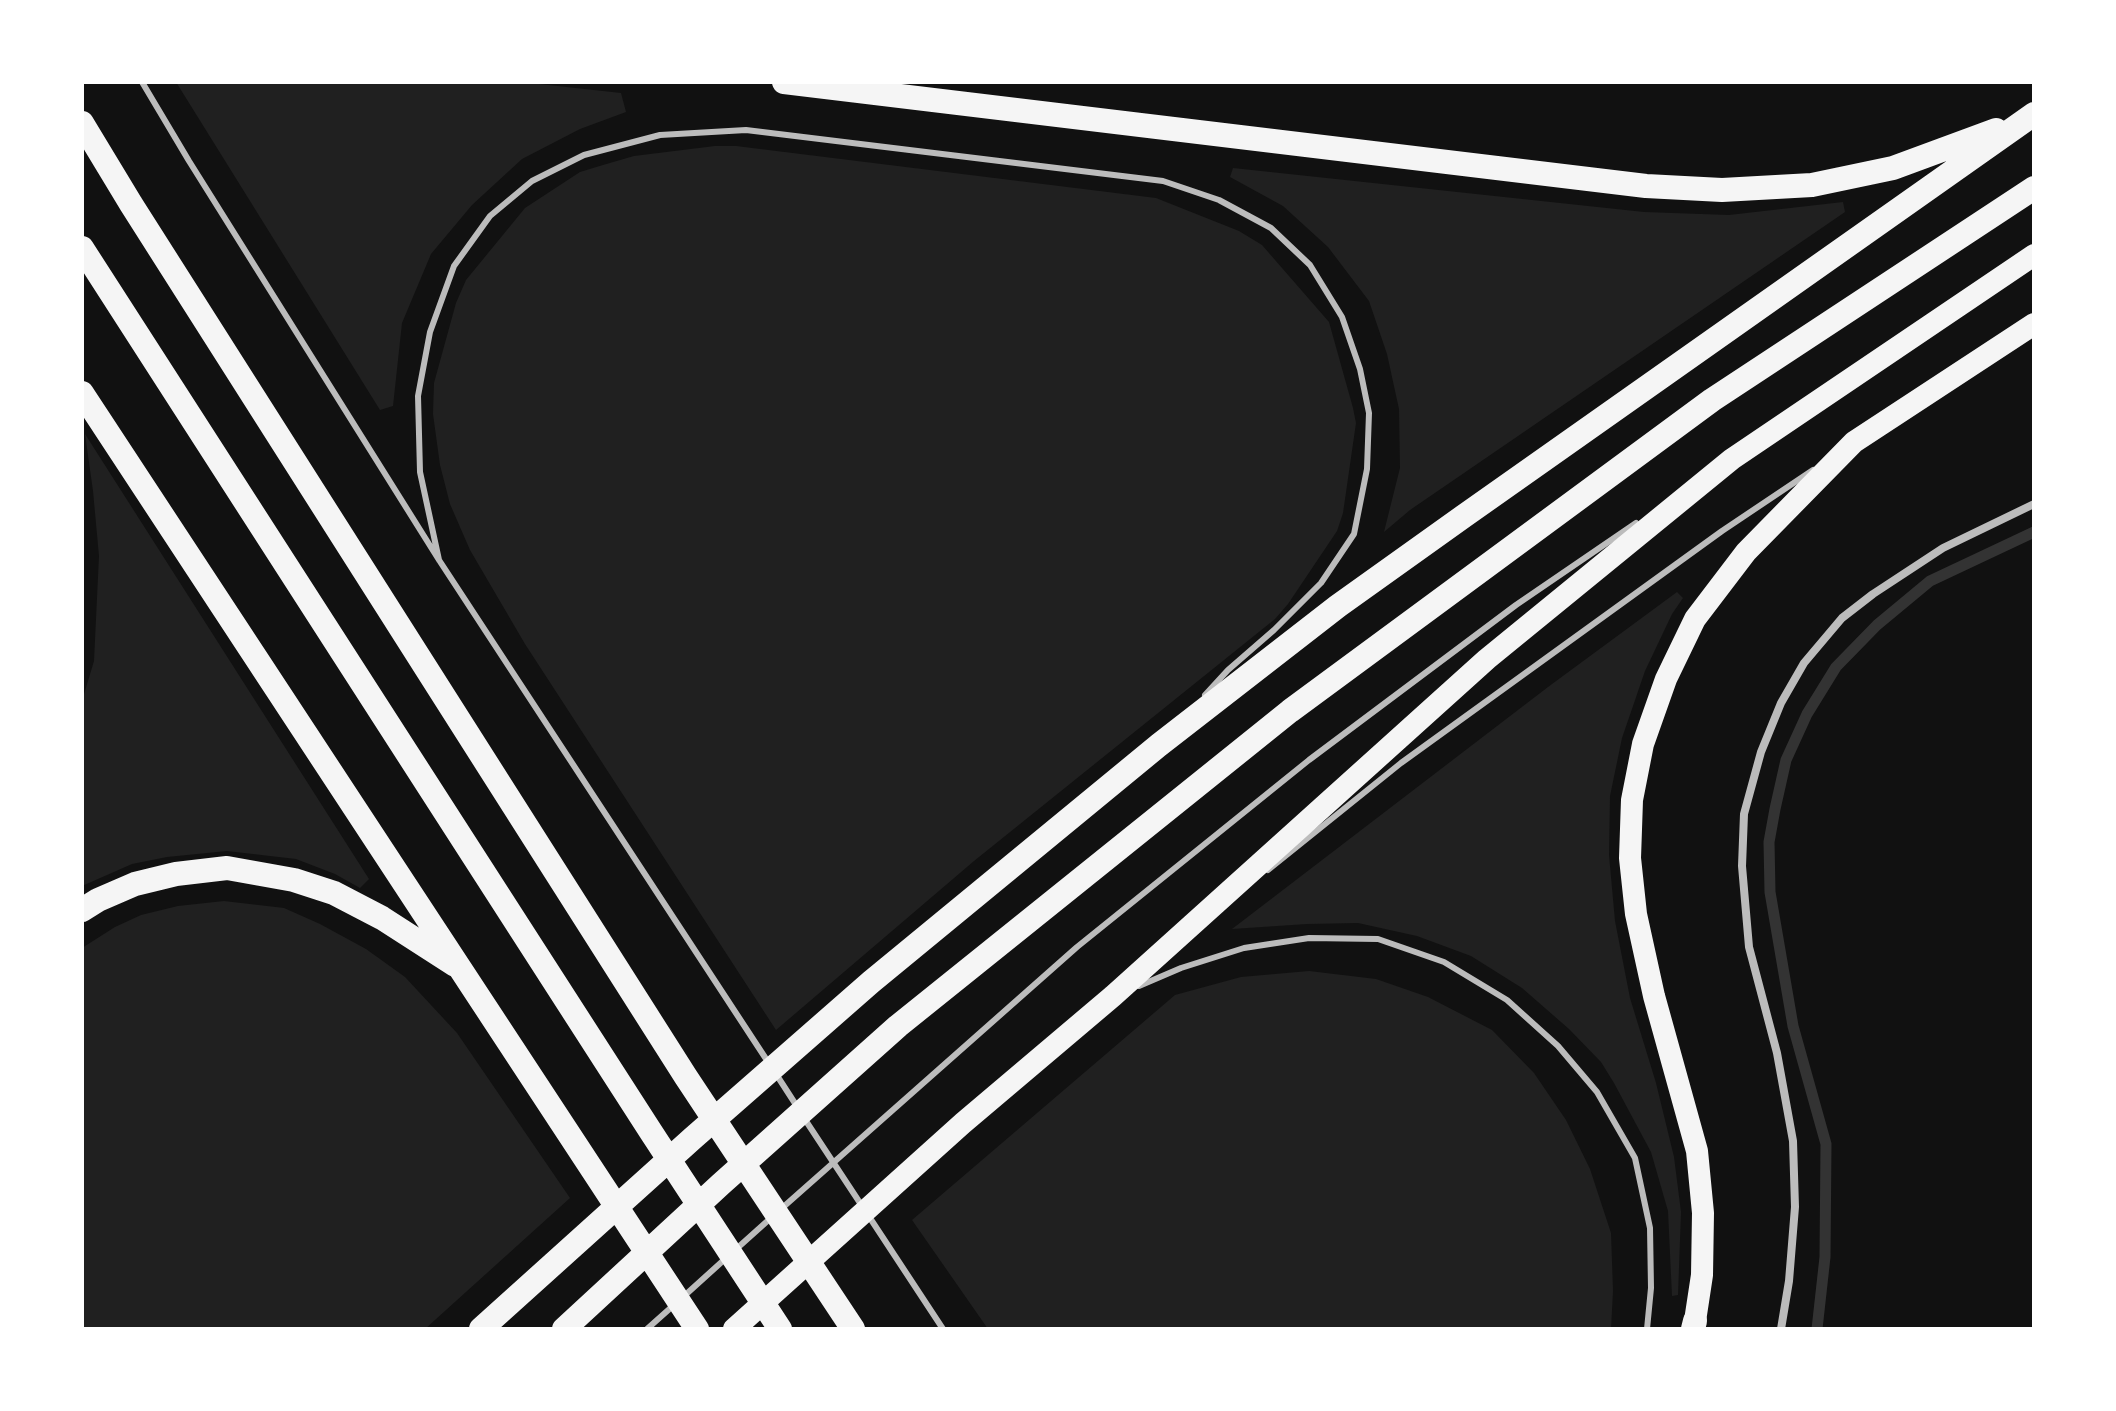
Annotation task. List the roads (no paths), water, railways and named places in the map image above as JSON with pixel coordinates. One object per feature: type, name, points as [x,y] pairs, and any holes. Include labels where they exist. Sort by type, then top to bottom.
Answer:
[{"type":"highway","points":[[784,82],[1630,184],[1722,190],[1812,185],[1893,168],[1986,134],[2034,112]]},
{"type":"highway","points":[[485,1327],[871,982],[1159,745],[1338,606],[2034,112]]},
{"type":"highway","points":[[82,123],[686,1077],[853,1329]]},
{"type":"highway","points":[[564,1329],[898,1026],[1290,711],[1712,400],[2034,188]]},
{"type":"highway","points":[[82,248],[780,1329]]},
{"type":"highway","points":[[734,1329],[963,1123],[1113,996],[1487,659],[1732,459],[2034,255]]},
{"type":"highway","points":[[1694,1325],[1702,1275],[1703,1213],[1697,1151],[1654,996],[1636,914],[1630,858],[1632,800],[1643,744],[1666,679],[1695,619],[1746,552],[1854,442],[2034,324]]},
{"type":"highway","points":[[82,393],[697,1329]]},
{"type":"highway","points":[[82,910],[135,884],[176,874],[227,868],[294,880],[334,893],[382,918],[463,971]]},
{"type":"street","points":[[1781,1329],[1789,1281],[1795,1207],[1793,1141],[1777,1053],[1749,947],[1742,866],[1744,814],[1761,752],[1781,703],[1804,663],[1842,618],[1943,548],[2034,504]]},
{"type":"lane","points":[[142,82],[439,560],[943,1329]]},
{"type":"lane","points":[[439,560],[420,472],[418,396],[430,332],[454,266],[490,216],[532,181],[584,155],[660,135],[746,130],[1163,181],[1219,200],[1271,228],[1310,265],[1342,317],[1360,369],[1369,413],[1367,469],[1354,534],[1321,583],[1228,670],[1199,702]]},
{"type":"lane","points":[[1257,880],[1401,763],[1722,531],[1854,442]]},
{"type":"lane","points":[[1656,510],[1732,459]]},
{"type":"lane","points":[[647,1329],[1077,947],[1309,760],[1516,605],[1643,519]]},
{"type":"lane","points":[[1159,745],[1189,713]]},
{"type":"lane","points":[[1113,996],[1233,899]]},
{"type":"lane","points":[[1113,996],[1181,968],[1244,948],[1309,938],[1378,939],[1444,962],[1507,1000],[1558,1046],[1597,1092],[1635,1158],[1650,1228],[1651,1288],[1647,1329]]},
{"type":"waterway","points":[[1817,1329],[1825,1257],[1826,1144],[1793,1026],[1770,892],[1769,842],[1786,760],[1807,714],[1836,667],[1877,625],[1930,581],[2034,532]]}]
